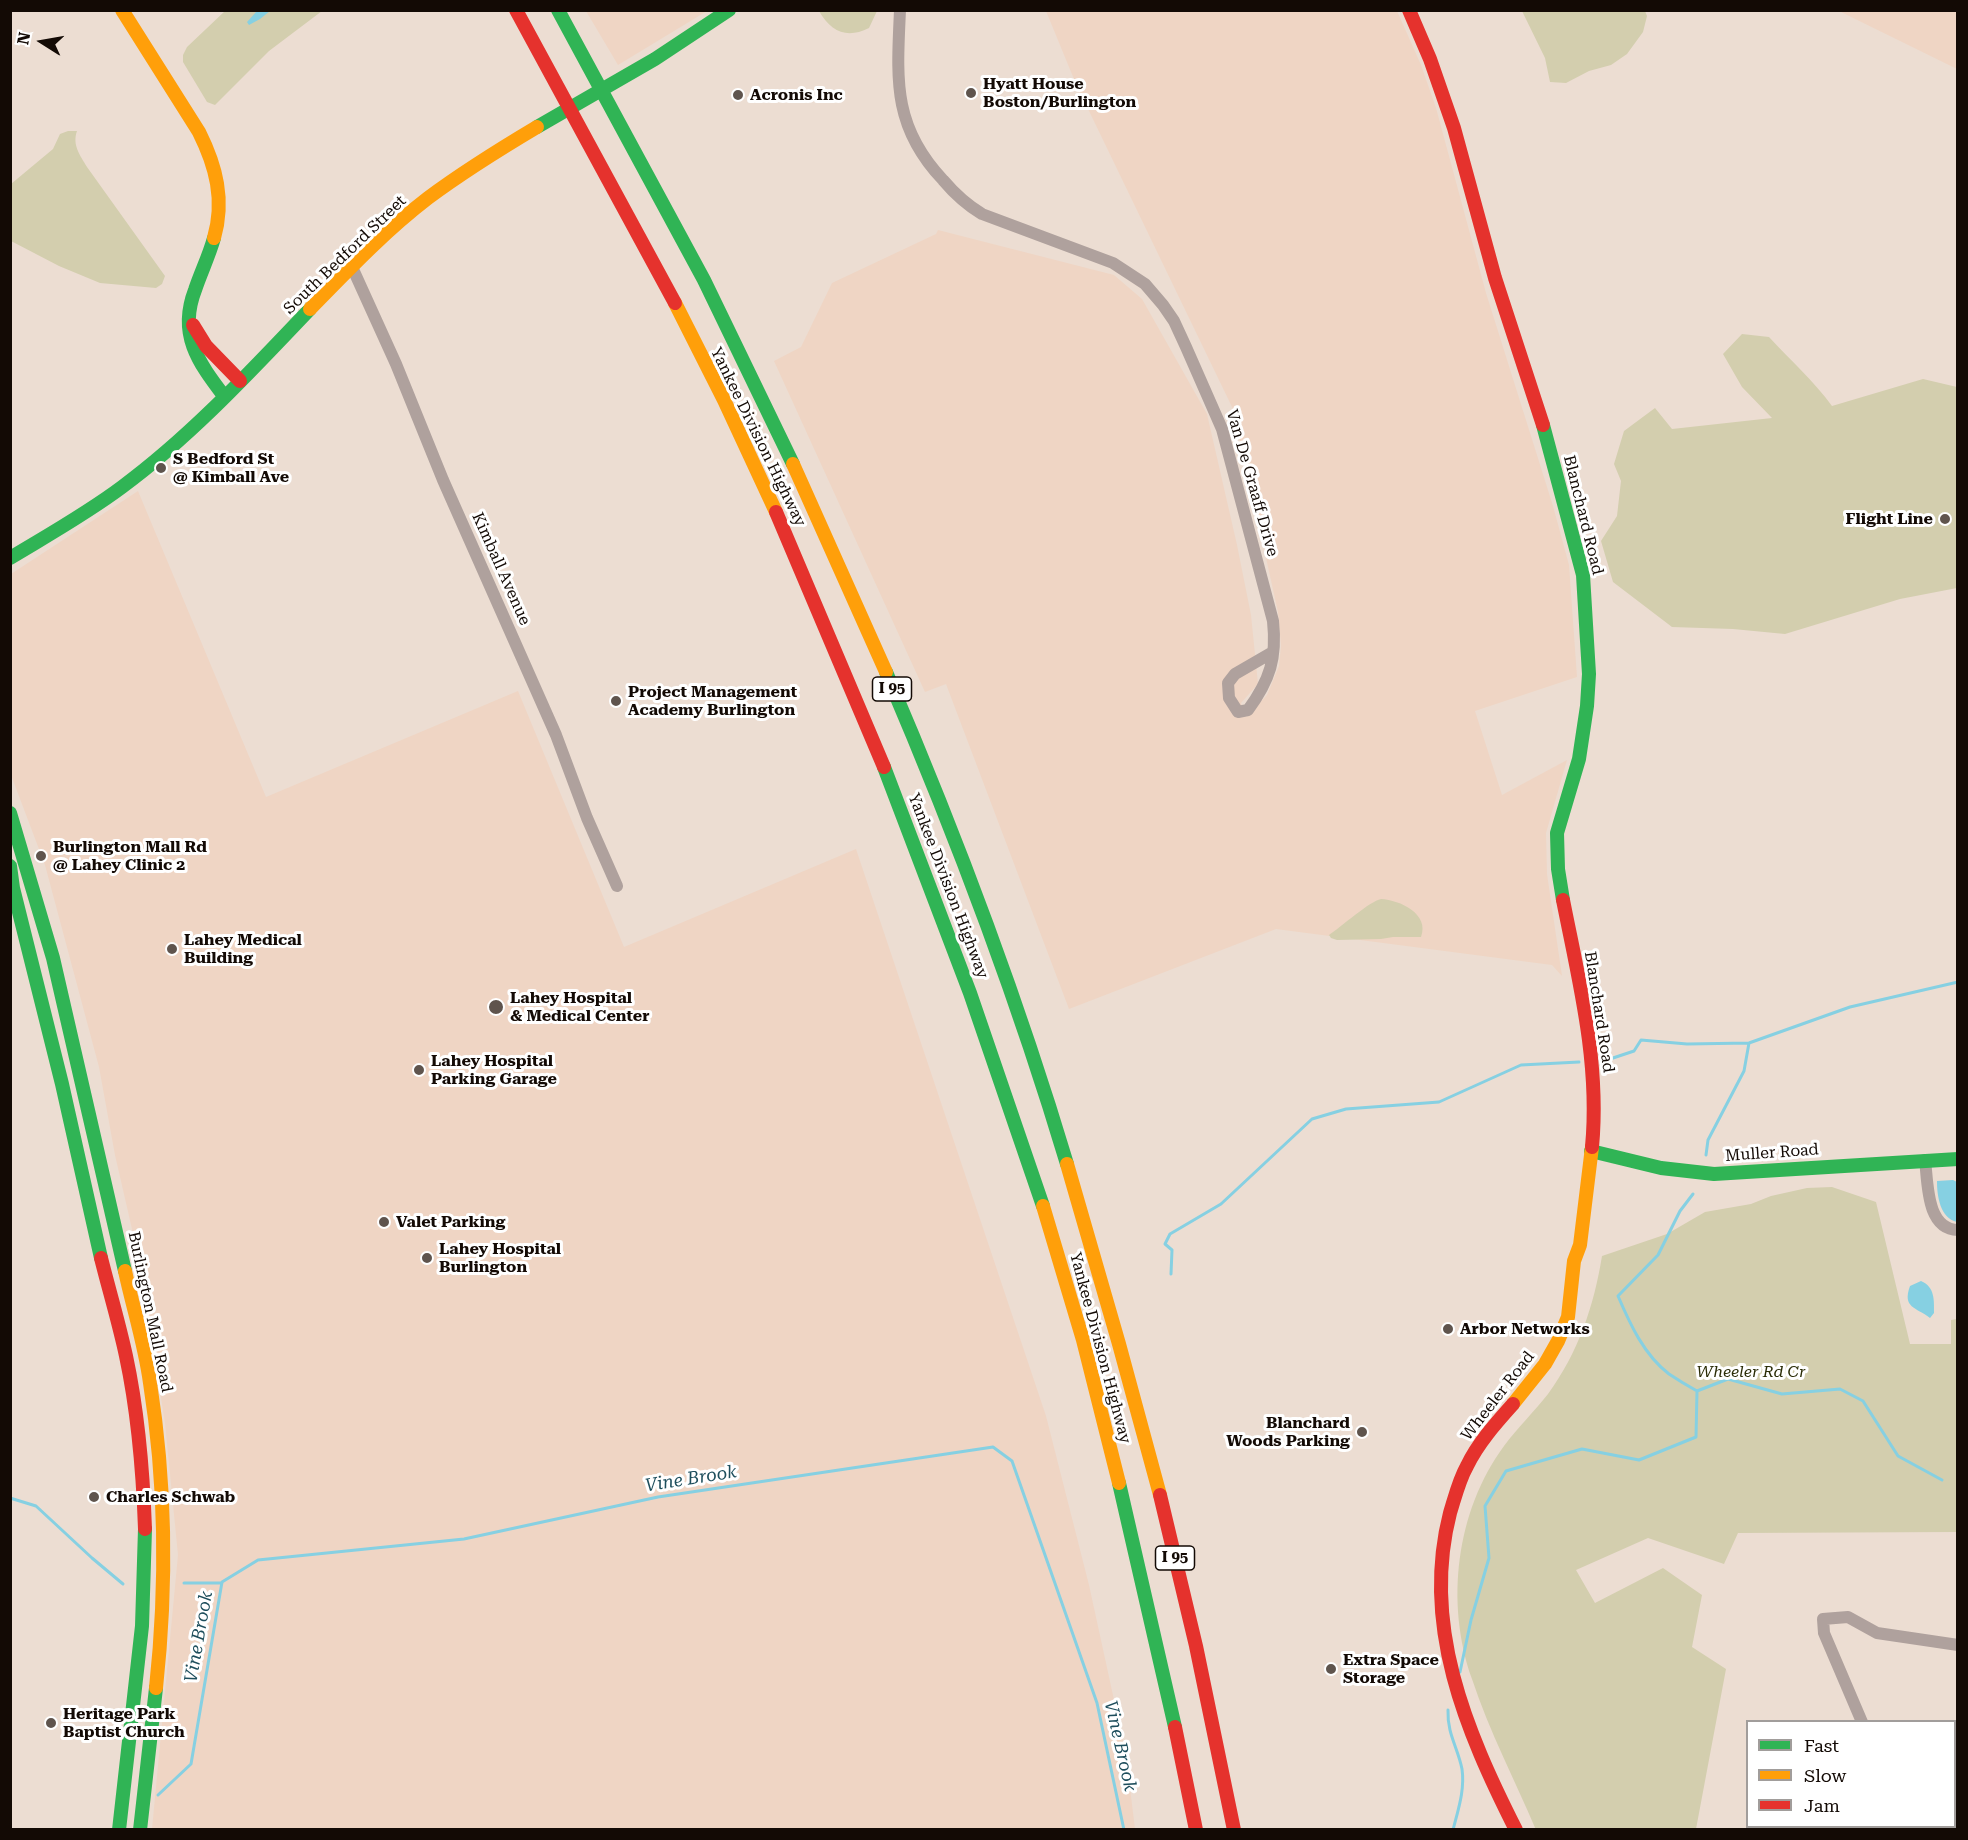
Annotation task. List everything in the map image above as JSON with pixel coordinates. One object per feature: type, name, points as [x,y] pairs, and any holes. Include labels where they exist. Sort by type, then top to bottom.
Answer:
[{"type":"main road","points":[[122,10],[199,132],[215,169],[219,196],[219,222],[212,247],[189,303],[189,333],[193,348],[209,377],[224,396]]},
{"type":"main road","name":"Yankee Division Highway","points":[[516,10],[655,264],[724,400],[789,541],[926,870],[982,1023],[1037,1186],[1102,1410],[1166,1678],[1196,1830]]},
{"type":"main road","name":"Yankee Division Highway","points":[[558,10],[617,115],[731,335],[788,453],[900,707],[1005,976],[1044,1090],[1089,1236],[1146,1440],[1194,1641],[1234,1830]]},
{"type":"main road","name":"South Bedford Street","points":[[10,558],[97,504],[136,476],[240,381],[352,267],[409,213],[452,181],[503,148],[656,60],[729,10]]},
{"type":"main road","name":"Blanchard Road","points":[[1409,10],[1430,59],[1454,128],[1495,278],[1549,444],[1583,575],[1589,674],[1587,706],[1579,759],[1562,811],[1557,846],[1562,893],[1591,1046],[1595,1101],[1592,1151]]},
{"type":"main road","points":[[189,312],[206,346],[240,381]]},
{"type":"main road","name":"Burlington Mall Road","points":[[10,813],[26,862],[60,990],[150,1380],[156,1424],[164,1511],[163,1592],[161,1637],[140,1830]]},
{"type":"main road","points":[[11,867],[26,862]]},
{"type":"main road","name":"Burlington Mall Road","points":[[11,867],[13,888],[79,1153],[88,1202],[126,1358],[139,1444],[144,1505],[144,1577],[141,1628],[119,1830]]},
{"type":"main road","name":"Muller Road","points":[[1592,1151],[1661,1168],[1714,1174],[1958,1159]]},
{"type":"main road","name":"Wheeler Road","points":[[1516,1830],[1460,1701],[1448,1664],[1441,1632],[1439,1575],[1451,1509],[1471,1457],[1543,1367],[1563,1330],[1569,1311],[1575,1255],[1580,1245],[1592,1151]]},
{"type":"street","name":"Van De Graaff Drive","points":[[900,10],[897,77],[900,101],[913,140],[934,171],[969,206],[981,213],[1096,255],[1124,269],[1145,284],[1174,321],[1222,429],[1272,621],[1273,652],[1269,674],[1262,690],[1248,710],[1238,712],[1229,698],[1228,683],[1235,674],[1273,652]]},
{"type":"street","name":"Kimball Avenue","points":[[352,267],[556,735],[587,818],[617,886]]},
{"type":"street","points":[[1925,1160],[1930,1203],[1939,1222],[1950,1230],[1958,1230]]},
{"type":"street","points":[[1861,1720],[1824,1633],[1823,1619],[1848,1617],[1876,1633],[1958,1645]]},
{"type":"shaded area","points":[[586,11],[707,11],[618,65]]},
{"type":"shaded area","points":[[1046,11],[1397,11],[1421,65],[1436,108],[1486,293],[1553,506],[1569,565],[1577,677],[1475,711],[1502,795],[1567,760],[1546,833],[1547,874],[1562,976],[1552,965],[1276,929],[1069,1009],[946,684],[925,692],[774,361],[801,347],[832,283],[936,234],[938,230],[1114,275],[1142,299],[1207,414],[1251,615],[1258,684],[1241,703],[1246,717],[1267,695],[1279,666],[1281,646],[1278,612],[1233,409],[1076,84]]},
{"type":"shaded area","points":[[1839,11],[1957,11],[1957,69]]},
{"type":"shaded area","name":"Lahey Hospital & Medical Center","points":[[138,491],[266,797],[518,691],[624,947],[856,849],[1046,1416],[1089,1585],[1126,1755],[1135,1829],[152,1829],[178,1555],[165,1423],[145,1307],[143,1277],[115,1155],[99,1067],[45,865],[11,775],[11,574]]},
{"type":"green space","points":[[225,11],[322,11],[269,51],[215,105],[207,102],[183,62],[183,55],[187,47]]},
{"type":"green space","points":[[819,11],[877,11],[869,28],[847,33],[834,29]]},
{"type":"green space","points":[[1522,11],[1645,11],[1647,16],[1643,32],[1627,54],[1611,65],[1589,71],[1566,83],[1550,82],[1545,58]]},
{"type":"green space","points":[[77,131],[75,141],[79,154],[165,276],[162,284],[156,288],[100,283],[59,266],[11,241],[11,184],[53,149],[60,134]]},
{"type":"green space","points":[[1742,334],[1769,337],[1810,379],[1832,406],[1923,379],[1957,387],[1957,588],[1900,599],[1785,634],[1672,627],[1613,582],[1601,541],[1617,516],[1621,481],[1614,464],[1624,431],[1655,408],[1672,429],[1772,418],[1742,387],[1723,354]]},
{"type":"green space","points":[[1381,899],[1404,905],[1417,915],[1423,929],[1421,937],[1337,940],[1331,938],[1329,935],[1363,909]]},
{"type":"green space","name":"Wheeler Rd Cr","points":[[1832,1187],[1876,1202],[1910,1344],[1951,1344],[1951,1320],[1957,1319],[1957,1532],[1738,1533],[1724,1564],[1648,1538],[1576,1570],[1595,1603],[1663,1568],[1702,1595],[1692,1647],[1726,1669],[1696,1829],[1536,1830],[1486,1718],[1464,1650],[1459,1620],[1460,1558],[1475,1499],[1504,1446],[1548,1394],[1568,1362],[1589,1311],[1602,1256],[1667,1234],[1705,1212],[1751,1204],[1771,1196],[1807,1188]]},
{"type":"water","points":[[257,11],[270,11],[249,25],[247,22]]},
{"type":"water","points":[[1937,1181],[1957,1182],[1957,1222],[1951,1220],[1943,1211],[1938,1193]]},
{"type":"water","points":[[1921,1281],[1929,1287],[1933,1294],[1934,1313],[1930,1318],[1912,1306],[1908,1299],[1910,1286]]},
{"type":"waterway","points":[[1604,1061],[1634,1051],[1641,1040],[1687,1044],[1749,1043],[1850,1007],[1958,982]]},
{"type":"waterway","points":[[1706,1155],[1708,1140],[1744,1071],[1749,1043]]},
{"type":"waterway","points":[[1171,1274],[1172,1250],[1165,1244],[1170,1234],[1221,1204],[1312,1119],[1346,1109],[1439,1102],[1521,1065],[1579,1062]]},
{"type":"waterway","points":[[1693,1194],[1680,1211],[1658,1255],[1618,1296],[1633,1328],[1652,1358],[1669,1374],[1697,1391]]},
{"type":"waterway","points":[[1697,1391],[1728,1379],[1782,1394],[1840,1389],[1863,1401],[1898,1456],[1942,1480]]},
{"type":"waterway","points":[[1460,1672],[1471,1620],[1489,1558],[1485,1506],[1506,1471],[1582,1449],[1639,1460],[1696,1437],[1697,1391]]},
{"type":"waterway","name":"Vine Brook","points":[[158,1795],[191,1764],[222,1582],[258,1560],[464,1539],[658,1497],[993,1447],[1012,1461],[1097,1703],[1124,1830]]},
{"type":"waterway","points":[[10,1498],[36,1506],[123,1584]]},
{"type":"waterway","points":[[184,1583],[222,1583]]},
{"type":"waterway","points":[[1448,1710],[1449,1726],[1463,1777],[1453,1830]]},
{"type":"traffic: fast","points":[[558,10],[704,280],[793,464]]},
{"type":"traffic: fast","points":[[537,127],[655,59],[729,10]]},
{"type":"traffic: fast","points":[[214,238],[190,306],[189,320],[193,347],[206,371],[224,396]]},
{"type":"traffic: fast","points":[[10,558],[95,506],[147,467],[220,402],[310,309]]},
{"type":"traffic: fast","points":[[1543,425],[1583,575],[1589,674],[1579,759],[1557,833],[1558,869],[1563,900]]},
{"type":"traffic: fast","points":[[886,672],[984,916],[1067,1164]]},
{"type":"traffic: fast","points":[[884,767],[970,993],[1043,1206]]},
{"type":"traffic: fast","points":[[10,813],[53,958],[125,1271]]},
{"type":"traffic: fast","points":[[10,866],[13,888],[62,1084],[101,1258]]},
{"type":"traffic: fast","points":[[1591,1151],[1661,1168],[1714,1174],[1958,1159]]},
{"type":"traffic: fast","points":[[1119,1483],[1175,1727]]},
{"type":"traffic: fast","points":[[119,1830],[142,1626],[145,1529]]},
{"type":"traffic: fast","points":[[140,1830],[156,1688]]},
{"type":"traffic: slow","points":[[122,10],[205,145],[214,170],[219,197],[214,238]]},
{"type":"traffic: slow","points":[[310,309],[367,251],[428,198],[495,152],[537,127]]},
{"type":"traffic: slow","points":[[675,303],[724,400],[776,512]]},
{"type":"traffic: slow","points":[[793,464],[886,672]]},
{"type":"traffic: slow","points":[[1513,1404],[1545,1364],[1568,1317],[1574,1261],[1580,1245],[1592,1147]]},
{"type":"traffic: slow","points":[[1067,1164],[1160,1495]]},
{"type":"traffic: slow","points":[[1043,1206],[1083,1340],[1119,1483]]},
{"type":"traffic: slow","points":[[125,1271],[148,1369],[162,1497],[162,1612],[156,1688]]},
{"type":"traffic: jam","points":[[516,10],[675,303]]},
{"type":"traffic: jam","points":[[1409,10],[1430,59],[1454,128],[1495,278],[1543,425]]},
{"type":"traffic: jam","points":[[193,325],[206,346],[240,381]]},
{"type":"traffic: jam","points":[[776,512],[884,767]]},
{"type":"traffic: jam","points":[[1563,900],[1591,1053],[1594,1116],[1592,1147]]},
{"type":"traffic: jam","points":[[101,1258],[134,1398],[145,1529]]},
{"type":"traffic: jam","points":[[1513,1404],[1476,1449],[1459,1483],[1450,1513],[1442,1555],[1441,1596],[1445,1636],[1453,1676],[1465,1716],[1516,1830]]},
{"type":"traffic: jam","points":[[1160,1495],[1196,1646],[1234,1830]]},
{"type":"traffic: jam","points":[[1175,1727],[1196,1830]]},
{"type":"place","name":"Hyatt House Boston/Burlington","points":[[971,93]]},
{"type":"place","name":"Acronis Inc","points":[[738,95]]},
{"type":"place","name":"S Bedford St @ Kimball Ave","points":[[161,468]]},
{"type":"place","name":"Flight Line","points":[[1945,519]]},
{"type":"place","name":"Project Management Academy Burlington","points":[[616,701]]},
{"type":"place","name":"Burlington Mall Rd @ Lahey Clinic 2","points":[[41,856]]},
{"type":"place","name":"Lahey Medical Building","points":[[172,949]]},
{"type":"place","name":"Lahey Hospital & Medical Center","points":[[496,1007]]},
{"type":"place","name":"Lahey Hospital Parking Garage","points":[[419,1070]]},
{"type":"place","name":"Valet Parking","points":[[384,1222]]},
{"type":"place","name":"Lahey Hospital Burlington","points":[[427,1258]]},
{"type":"place","name":"Arbor Networks","points":[[1448,1329]]},
{"type":"place","name":"Blanchard Woods Parking","points":[[1362,1432]]},
{"type":"place","name":"Charles Schwab","points":[[94,1497]]},
{"type":"place","name":"Extra Space Storage","points":[[1331,1669]]},
{"type":"place","name":"Heritage Park Baptist Church","points":[[51,1723]]}]
